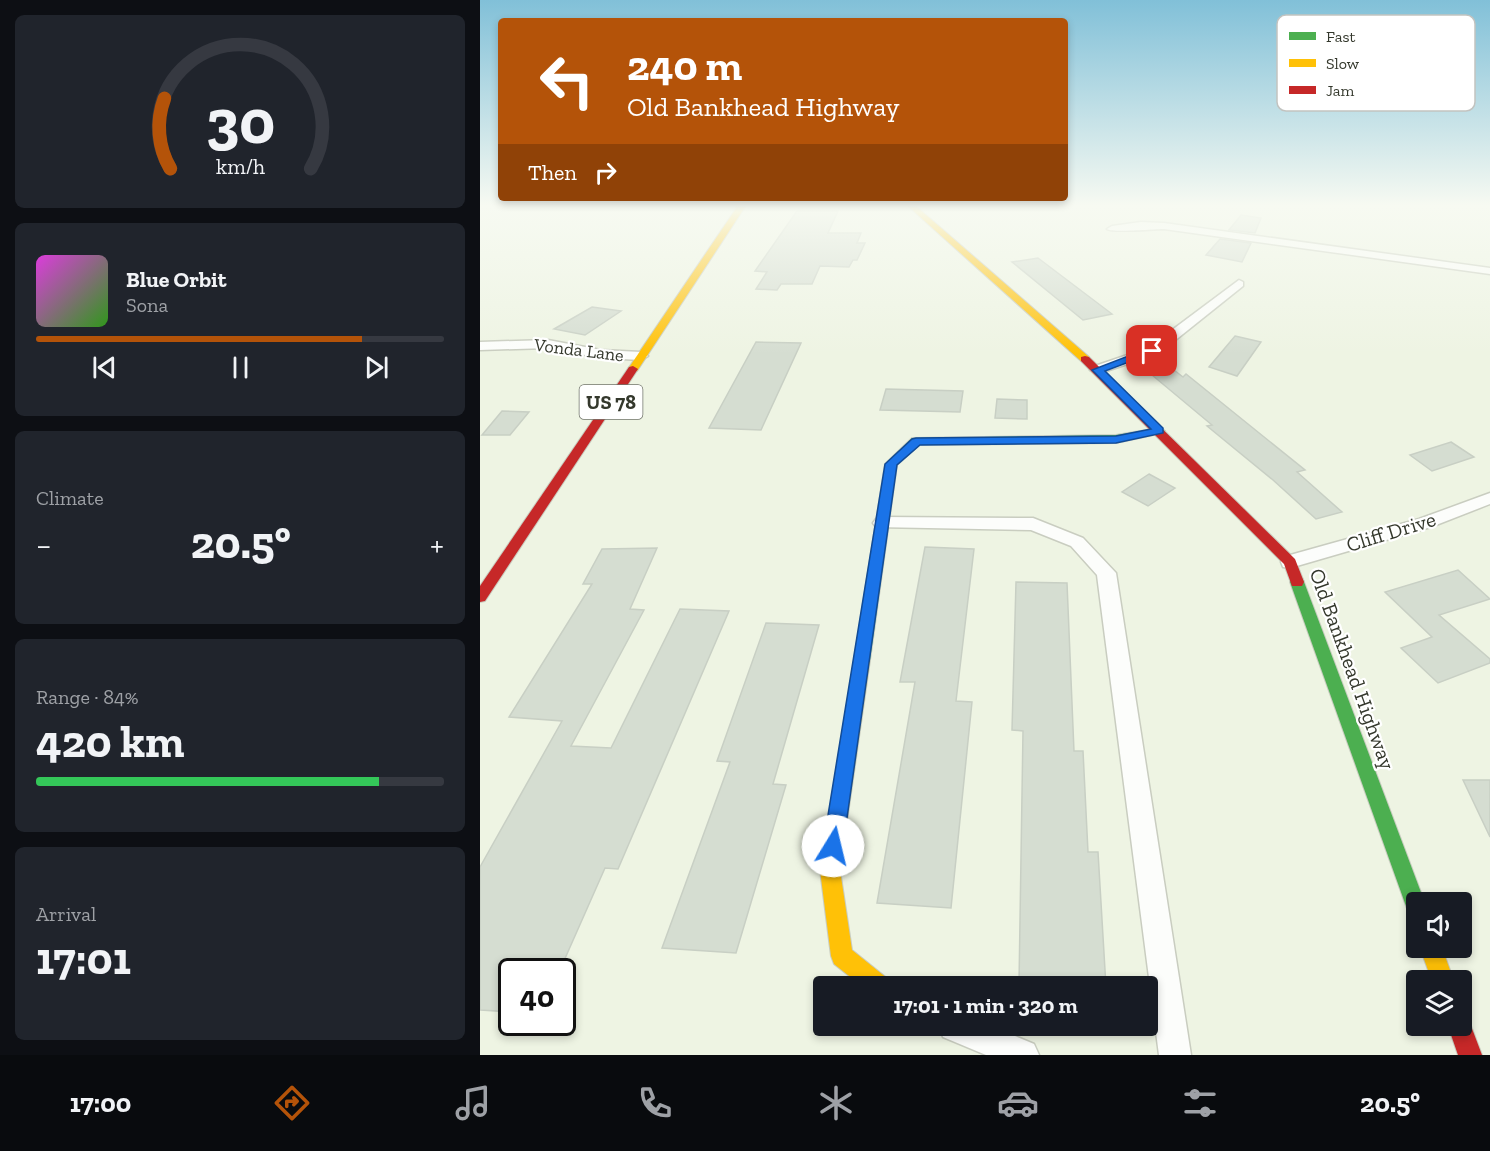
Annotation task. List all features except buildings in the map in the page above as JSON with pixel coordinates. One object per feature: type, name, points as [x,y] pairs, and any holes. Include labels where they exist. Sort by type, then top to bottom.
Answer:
[{"type":"street","name":"US 78","points":[[480,597],[708,256]]},
{"type":"street","name":"Old Bankhead Highway","points":[[969,256],[1098,370],[1290,562],[1411,892]]},
{"type":"street","points":[[1378,256],[1490,272]]},
{"type":"street","points":[[1098,370],[1152,351],[1239,284]]},
{"type":"street","name":"Vonda Lane","points":[[480,346],[548,344],[601,354],[641,356]]},
{"type":"street","points":[[866,976],[842,956],[830,870],[891,464],[916,441],[1116,439],[1159,431]]},
{"type":"street","name":"Cliff Drive","points":[[1290,562],[1425,523],[1490,498]]},
{"type":"street","points":[[882,523],[1033,524],[1077,542],[1106,573],[1175,1055]]},
{"type":"street","points":[[978,1036],[1023,1055]]},
{"type":"street","points":[[1463,1036],[1470,1055]]},
{"type":"traffic: fast","points":[[862,660],[891,464],[916,441],[1116,439],[1159,431]]},
{"type":"traffic: fast","points":[[1297,582],[1411,892]]},
{"type":"traffic: slow","points":[[633,369],[708,256]]},
{"type":"traffic: slow","points":[[969,256],[1085,359]]},
{"type":"traffic: slow","points":[[862,660],[830,870],[842,956],[867,976]]},
{"type":"traffic: slow","points":[[1435,958],[1439,970]]},
{"type":"traffic: jam","points":[[1085,359],[1290,562],[1297,582]]},
{"type":"traffic: jam","points":[[480,597],[633,369]]},
{"type":"traffic: jam","points":[[1463,1036],[1470,1055]]},
{"type":"route","points":[[833,846],[891,464],[916,441],[1116,439],[1159,431],[1098,370],[1152,351]]}]
